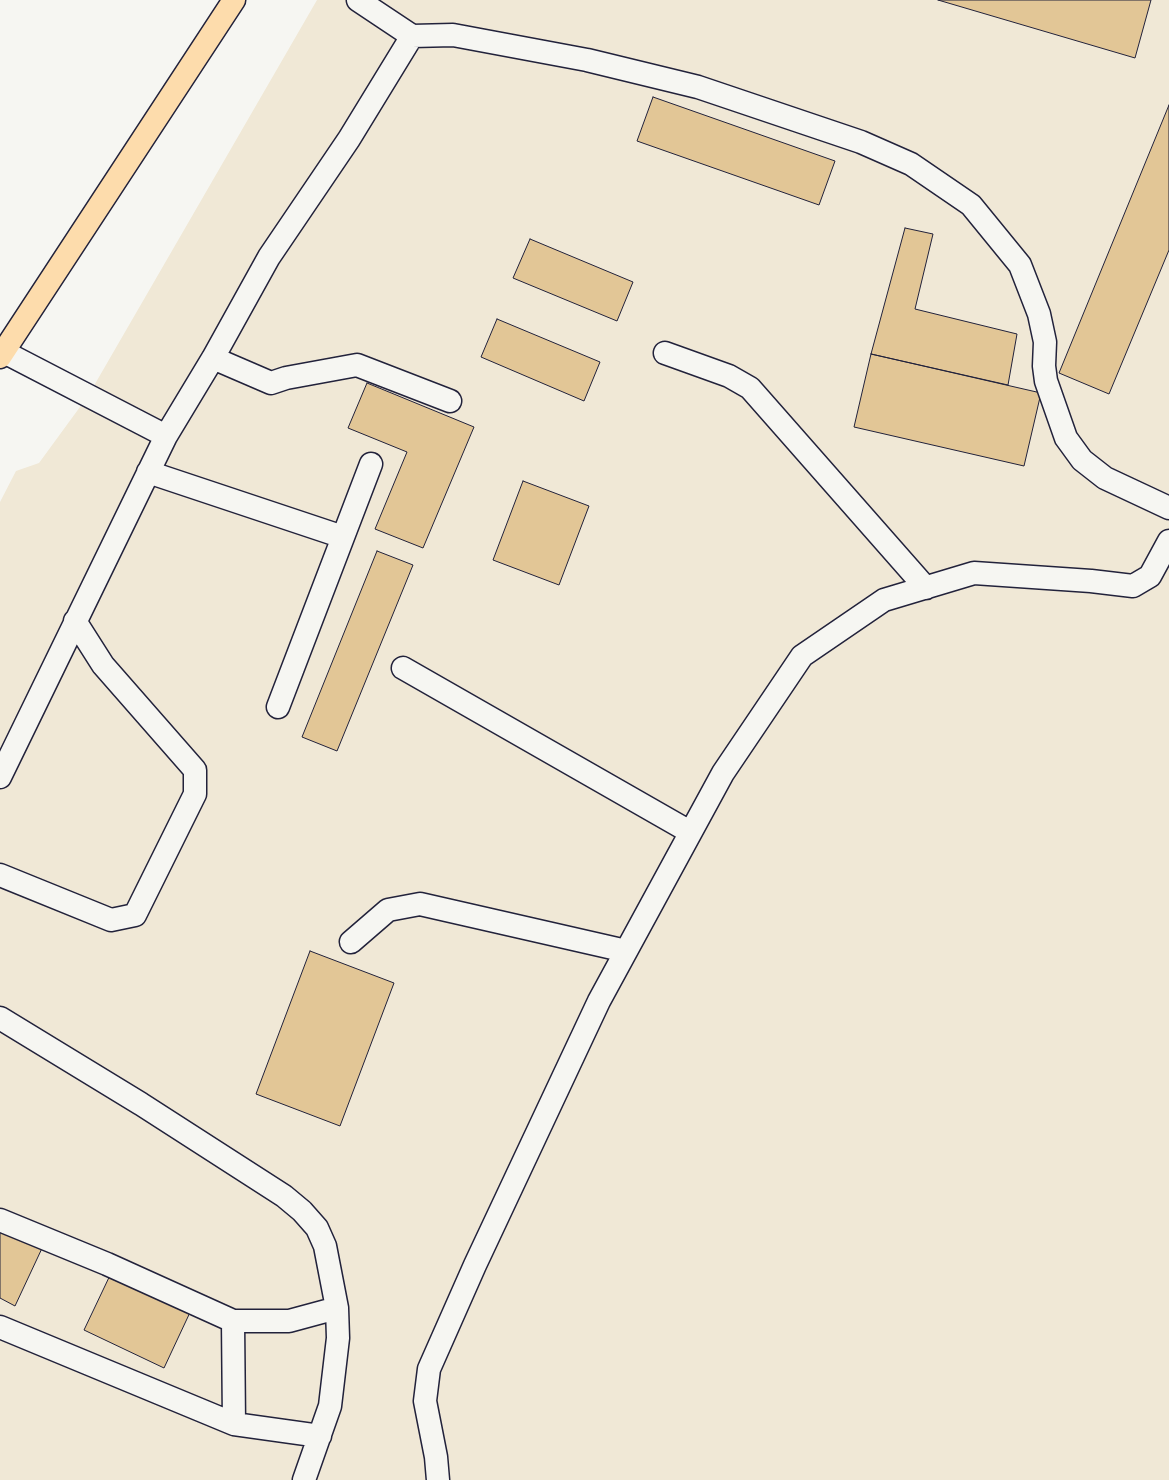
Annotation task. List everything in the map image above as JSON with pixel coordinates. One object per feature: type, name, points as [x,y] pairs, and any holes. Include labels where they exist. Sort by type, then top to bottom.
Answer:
[{"type":"main road","points":[[2,354],[234,0]]},
{"type":"lane","points":[[358,0],[412,36],[453,35],[587,60],[698,87],[861,142],[911,164],[971,205],[1020,265],[1039,314],[1045,342],[1044,366],[1046,381],[1066,438],[1082,460],[1105,478],[1169,508]]},
{"type":"lane","points":[[0,776],[166,436],[213,358],[269,257],[349,139],[412,36]]},
{"type":"lane","points":[[665,353],[729,376],[750,388],[926,588]]},
{"type":"lane","points":[[2,354],[166,436]]},
{"type":"lane","points":[[213,358],[271,383],[286,378],[357,365],[450,401]]},
{"type":"lane","points":[[278,707],[371,464]]},
{"type":"lane","points":[[148,472],[343,537]]},
{"type":"lane","points":[[438,1480],[436,1458],[425,1401],[429,1370],[475,1265],[595,1008],[626,950],[723,773],[802,656],[884,600],[974,573],[1091,581],[1133,586],[1150,576],[1169,542]]},
{"type":"lane","points":[[0,876],[111,920],[135,915],[195,794],[195,770],[103,664],[75,622]]},
{"type":"lane","points":[[402,668],[690,832]]},
{"type":"lane","points":[[351,942],[388,910],[420,904],[626,950]]},
{"type":"lane","points":[[0,1018],[141,1104],[284,1196],[302,1211],[317,1228],[325,1246],[337,1308],[338,1338],[330,1406],[304,1480]]},
{"type":"lane","points":[[0,1220],[107,1264],[233,1321],[289,1321],[337,1308]]},
{"type":"lane","points":[[233,1321],[234,1424]]},
{"type":"lane","points":[[0,1327],[234,1424],[320,1436]]},
{"type":"shaded area","points":[[317,0],[1169,0],[1169,1480],[0,1480],[0,502],[16,471],[39,463],[88,396]]},
{"type":"building","points":[[938,0],[1151,0],[1135,58]]},
{"type":"building","points":[[653,97],[835,161],[819,205],[637,141]]},
{"type":"building","points":[[1169,105],[1169,250],[1109,394],[1059,373]]},
{"type":"building","points":[[905,228],[933,234],[915,309],[1017,334],[1008,385],[871,354]]},
{"type":"building","points":[[530,239],[633,282],[617,321],[513,278]]},
{"type":"building","points":[[497,319],[600,362],[584,401],[481,357]]},
{"type":"building","points":[[871,354],[1041,393],[1024,466],[854,427]]},
{"type":"building","points":[[367,383],[474,427],[423,548],[375,529],[407,452],[348,428]]},
{"type":"building","points":[[523,481],[589,506],[559,585],[493,560]]},
{"type":"building","points":[[377,551],[413,565],[337,751],[302,737]]},
{"type":"building","points":[[310,951],[394,983],[340,1126],[256,1094]]},
{"type":"building","points":[[0,1223],[44,1244],[15,1306],[0,1298]]},
{"type":"building","points":[[113,1269],[193,1306],[164,1368],[84,1330]]}]
